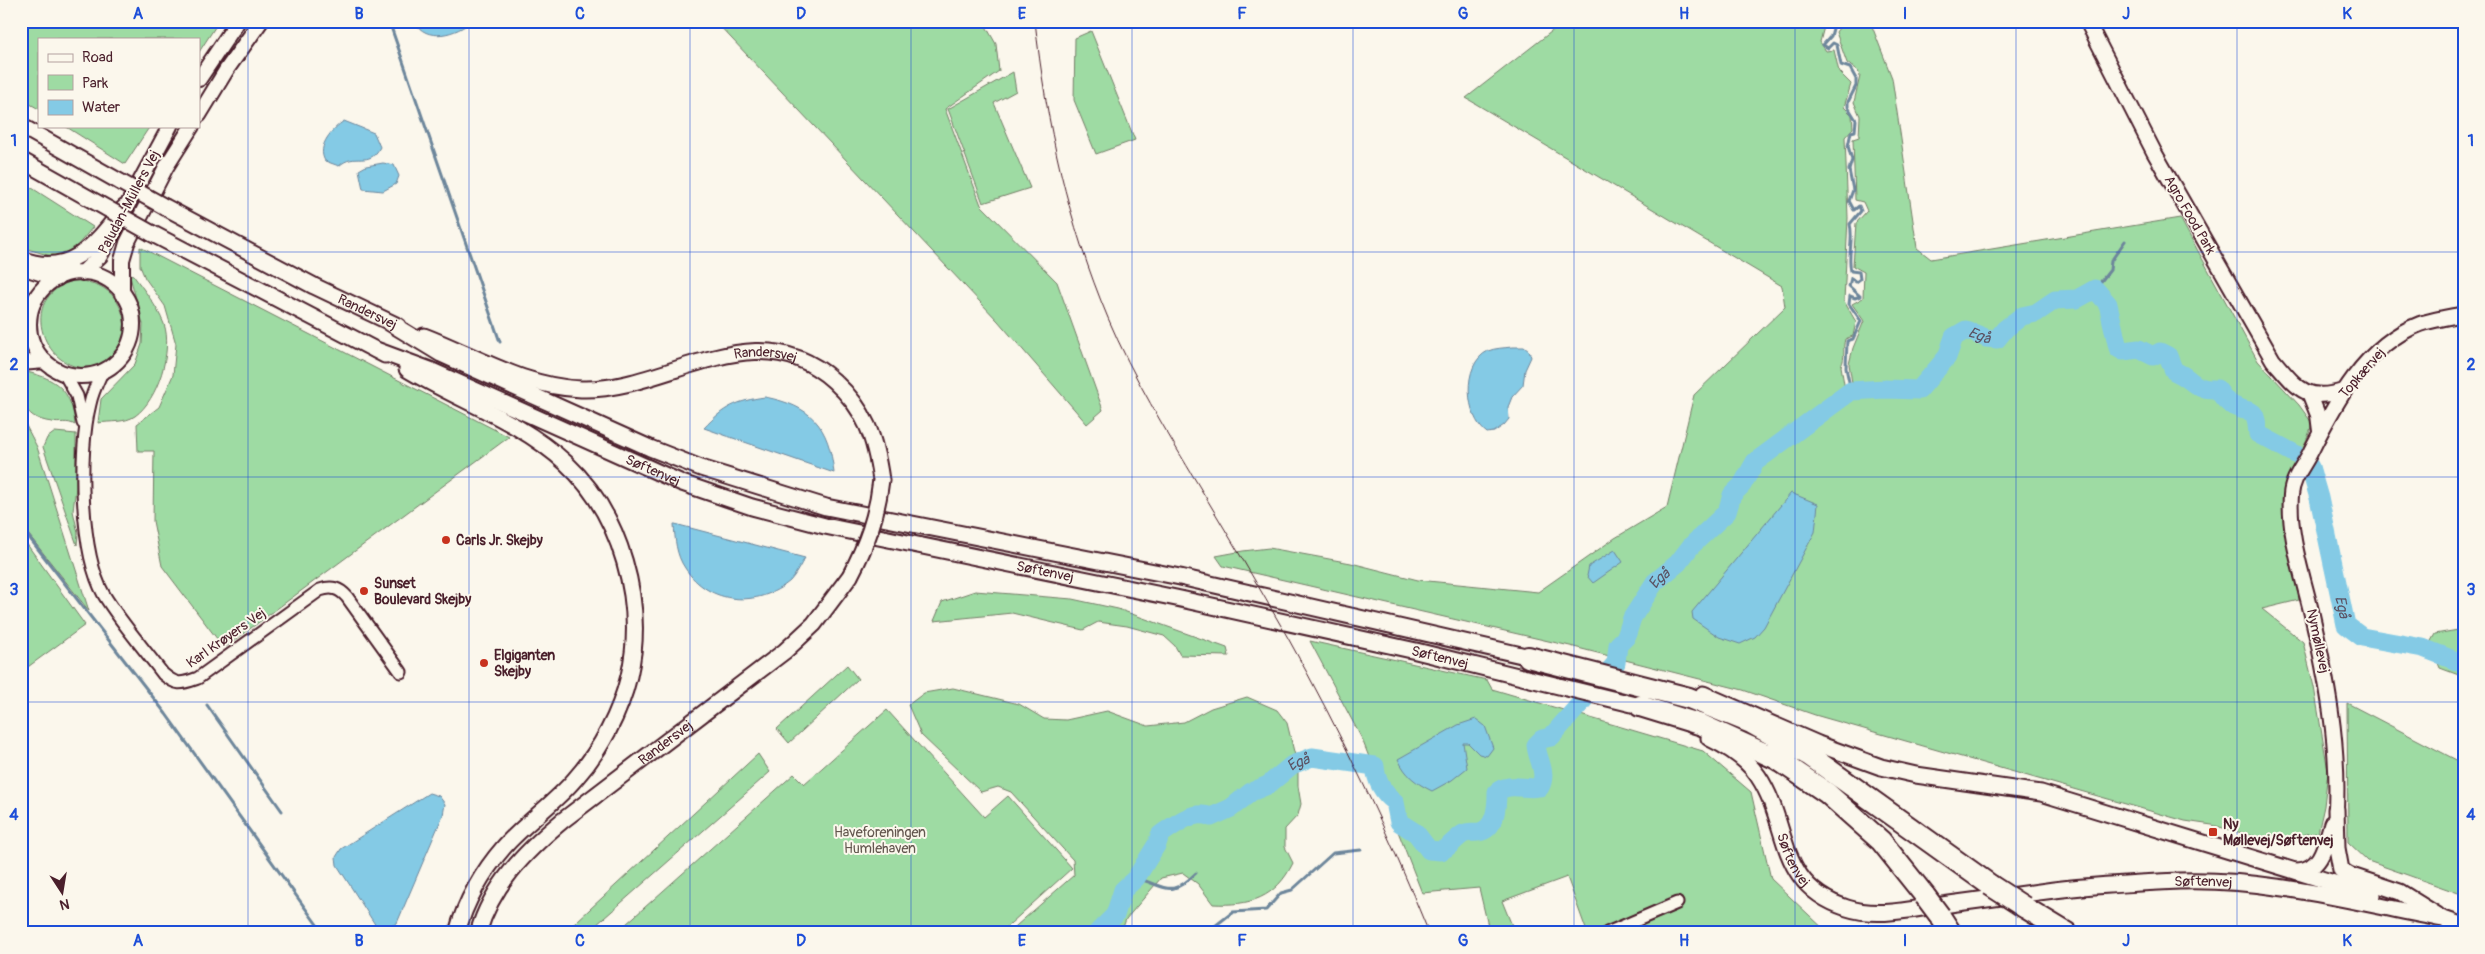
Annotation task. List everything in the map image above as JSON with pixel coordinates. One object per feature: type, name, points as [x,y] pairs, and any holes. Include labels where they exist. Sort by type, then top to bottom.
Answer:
[{"type":"highway","points":[[1528,657],[1654,684],[1722,710],[1780,738],[1838,775],[1990,885],[2067,933]]},
{"type":"highway","points":[[1639,706],[1702,725],[1777,759],[1827,793],[1881,841],[1945,925]]},
{"type":"main road","name":"Randersvej","points":[[21,126],[165,206],[390,323],[446,344],[505,372],[563,388],[582,389],[623,384],[728,353],[759,350],[792,357],[823,371],[848,393],[868,422],[877,452],[880,480],[878,509],[871,532],[850,576],[814,624],[785,651],[562,820],[527,851],[492,900],[478,933]]},
{"type":"main road","points":[[21,160],[151,233],[376,350],[426,380],[528,432],[567,464],[593,494],[614,532],[628,578],[634,631],[629,675],[614,718],[596,752],[575,780],[504,847],[476,887],[457,933]]},
{"type":"main road","points":[[21,259],[41,264],[56,264],[81,255],[96,243],[124,208]]},
{"type":"main road","points":[[21,266],[57,278]]},
{"type":"main road","points":[[21,296],[29,320]]},
{"type":"main road","name":"Søftenvej","points":[[390,323],[441,354],[650,448],[701,468],[798,498],[826,506],[1180,577],[1528,657]]},
{"type":"main road","name":"Søftenvej","points":[[376,350],[430,370],[560,430],[682,483],[752,507],[825,526],[1176,598],[1545,682],[1639,706],[1721,744],[1748,763],[1765,788],[1789,857],[1798,873],[1825,899],[1847,908],[1880,912],[2056,890],[2182,881],[2268,886],[2309,892],[2443,919]]},
{"type":"main road","name":"Søftenvej","points":[[1654,684],[1725,702],[1818,744],[1881,767],[1916,775],[2041,793],[2416,908],[2464,926]]},
{"type":"main road","points":[[2297,871],[2309,870],[2318,861],[2336,810]]},
{"type":"main road","points":[[2336,810],[2337,848],[2341,870],[2349,875],[2400,892],[2443,919]]},
{"type":"street","points":[[200,113],[227,69],[261,21]]},
{"type":"street","name":"Agro Food Park","points":[[2087,21],[2154,152],[2273,360],[2310,395],[2318,415],[2320,431]]},
{"type":"street","points":[[200,77],[235,24]]},
{"type":"street","name":"Paludan-Müllers Vej","points":[[82,273],[100,256],[124,208],[169,128]]},
{"type":"street","name":"Paludan-Müllers Vej","points":[[122,294],[122,260],[127,243],[166,167],[191,128]]},
{"type":"street","points":[[21,338],[29,320],[34,299],[43,287],[57,278],[82,273],[100,277],[122,294],[130,306],[134,319],[133,335],[128,349],[118,362],[102,372],[84,375],[64,373],[45,361],[33,342],[29,320]]},
{"type":"street","name":"Topkærvej","points":[[2296,475],[2343,391],[2370,359],[2394,339],[2418,325],[2464,314]]},
{"type":"street","points":[[21,363],[45,361]]},
{"type":"street","name":"Karl Krøyers Vej","points":[[102,372],[89,405],[85,433],[84,511],[94,572],[104,595],[163,674],[172,682],[183,683],[198,678],[320,590],[328,587],[336,588],[347,597],[401,672]]},
{"type":"street","name":"Karl Krøyers Vej","points":[[64,373],[81,409],[85,433]]},
{"type":"street","points":[[2310,395],[2325,396],[2343,391]]},
{"type":"street","name":"Nymøllevej","points":[[2296,475],[2291,493],[2294,536],[2332,714],[2338,773],[2336,810]]},
{"type":"street","points":[[1608,933],[1677,903]]},
{"type":"green space","points":[[21,21],[219,21],[200,50],[200,38],[38,38],[38,108],[21,99]]},
{"type":"green space","points":[[715,21],[983,21],[996,44],[999,71],[945,109],[981,205],[1057,282],[1103,410],[1087,424],[998,321]]},
{"type":"green space","points":[[1565,21],[1823,21],[1825,23],[1820,42],[1826,51],[1834,50],[1839,72],[1851,84],[1844,107],[1852,115],[1853,128],[1845,137],[1848,218],[1844,301],[1856,322],[1853,336],[1845,339],[1844,343],[1841,366],[1845,390],[1755,458],[1737,487],[1728,495],[1725,508],[1674,563],[1655,575],[1622,630],[1630,632],[1660,580],[1730,515],[1734,498],[1746,485],[1753,470],[1812,422],[1854,395],[1849,364],[1864,321],[1852,304],[1863,298],[1864,272],[1853,266],[1856,223],[1867,211],[1863,202],[1855,200],[1853,139],[1859,137],[1860,116],[1854,102],[1860,76],[1858,71],[1847,63],[1836,32],[1841,25],[1840,21],[1870,21],[1892,78],[1917,248],[1931,259],[2180,218],[2258,361],[2299,405],[2312,423],[2307,440],[2291,470],[2285,486],[2283,499],[2284,528],[2299,600],[2262,609],[2303,642],[2314,687],[2328,771],[2324,806],[2318,833],[2305,834],[2283,844],[2212,825],[2185,821],[1815,715],[1743,690],[1570,646],[1223,566],[1216,556],[1269,548],[1351,563],[1418,580],[1538,592],[1615,538],[1667,507],[1694,395],[1785,307],[1782,286],[1466,98]]},
{"type":"green space","points":[[1091,31],[1135,140],[1096,154],[1074,100],[1075,38]]},
{"type":"green space","points":[[1013,72],[1016,91],[994,103],[1030,188],[983,203],[948,109]]},
{"type":"green space","points":[[68,128],[149,128],[125,164]]},
{"type":"green space","points":[[21,181],[93,227],[71,253],[51,256],[21,247]]},
{"type":"green space","points":[[140,247],[509,437],[224,648],[162,566],[153,521],[154,451],[138,451],[137,424],[159,407],[173,375],[176,344],[165,306],[145,278],[140,266]]},
{"type":"green space","points":[[129,273],[133,275],[150,298],[164,324],[166,335],[165,360],[157,387],[143,409],[127,420],[98,423],[101,399],[135,364],[142,344],[143,324]]},
{"type":"green space","points":[[76,280],[95,284],[112,294],[124,319],[124,338],[121,346],[116,353],[96,366],[77,367],[60,358],[48,344],[41,326],[43,307],[54,291]]},
{"type":"green space","points":[[21,371],[43,377],[60,387],[70,402],[75,425],[41,420],[28,411],[22,397]]},
{"type":"green space","points":[[21,416],[37,447],[89,611],[21,525]]},
{"type":"green space","points":[[55,432],[76,434],[76,487],[73,511],[78,533],[77,545],[43,447],[47,438]]},
{"type":"green space","points":[[21,536],[85,625],[21,672]]},
{"type":"green space","points":[[975,591],[1072,599],[1118,609],[1227,648],[1229,656],[1180,655],[1175,646],[1164,636],[1127,626],[1098,622],[1083,630],[1012,613],[934,621],[942,602]]},
{"type":"green space","points":[[2464,629],[2464,677],[2440,668],[2430,643],[2435,634]]},
{"type":"green space","points":[[1310,641],[1487,680],[1492,689],[1703,751],[1751,792],[1771,879],[1828,933],[1627,933],[1650,920],[1587,932],[1567,877],[1502,901],[1515,933],[1484,933],[1488,926],[1479,888],[1422,893],[1362,739]]},
{"type":"green space","points":[[847,665],[858,679],[789,743],[777,729]]},
{"type":"green space","points":[[953,688],[1019,704],[1044,719],[1066,720],[1107,711],[1148,726],[1184,722],[1211,708],[1247,697],[1277,710],[1287,723],[1298,768],[1301,804],[1298,815],[1285,829],[1285,847],[1293,863],[1279,884],[1270,892],[1250,901],[1239,903],[1213,904],[1198,884],[1183,873],[1161,878],[1126,919],[1121,933],[1008,933],[1074,875],[1073,860],[1011,792],[998,787],[981,792],[921,735],[908,705],[924,693]]},
{"type":"green space","points":[[2347,703],[2464,764],[2464,895],[2368,861],[2348,842]]},
{"type":"green space","name":"Haveforeningen Humlehaven","points":[[887,710],[984,817],[1008,796],[1072,868],[1000,933],[616,933],[794,774],[804,784]]},
{"type":"green space","points":[[758,754],[770,772],[587,933],[564,933]]},
{"type":"water","points":[[414,21],[472,21],[466,26],[450,33],[434,35],[426,33]]},
{"type":"water","points":[[344,121],[374,133],[380,147],[376,154],[366,159],[351,160],[339,166],[325,161],[323,155],[324,144],[335,128]]},
{"type":"water","points":[[383,163],[394,165],[399,176],[396,184],[383,191],[363,189],[359,170],[366,166]]},
{"type":"water","points":[[1524,347],[1529,351],[1531,357],[1525,370],[1523,385],[1512,397],[1508,407],[1509,419],[1494,432],[1487,433],[1474,415],[1471,403],[1469,391],[1473,367],[1479,358],[1488,351]]},
{"type":"water","points":[[765,397],[794,406],[806,412],[815,420],[828,442],[834,473],[704,428],[731,406]]},
{"type":"water","points":[[1791,493],[1818,504],[1815,532],[1764,627],[1755,637],[1740,644],[1719,637],[1693,619],[1692,612]]},
{"type":"water","points":[[674,524],[805,558],[792,579],[777,590],[749,599],[720,595],[707,589],[695,580],[685,568],[678,552]]},
{"type":"water","points":[[1615,550],[1623,562],[1593,583],[1587,576],[1589,566]]},
{"type":"water","points":[[1476,719],[1485,726],[1493,748],[1487,756],[1479,754],[1468,743],[1463,743],[1467,768],[1452,780],[1432,791],[1416,782],[1404,770],[1398,759],[1458,725]]},
{"type":"water","points":[[429,793],[439,796],[445,804],[443,815],[397,923],[385,929],[376,926],[337,865],[336,857],[341,849]]},
{"type":"waterway","points":[[389,21],[500,342]]},
{"type":"waterway","points":[[1835,21],[1831,36],[1823,45],[1828,48],[1833,43],[1837,45],[1841,65],[1850,68],[1856,79],[1856,86],[1848,102],[1848,107],[1856,120],[1855,131],[1851,132],[1848,146],[1852,160],[1849,170],[1853,190],[1849,201],[1854,210],[1859,206],[1861,211],[1850,224],[1850,265],[1851,271],[1859,272],[1860,279],[1856,282],[1851,278],[1849,286],[1860,296],[1855,298],[1850,296],[1849,304],[1861,321],[1853,339],[1847,341],[1846,368],[1851,391]]},
{"type":"waterway","points":[[2095,289],[2110,270],[2111,261],[2125,241]]},
{"type":"waterway","name":"Egå","points":[[1097,933],[1115,915],[1123,890],[1136,878],[1157,844],[1160,835],[1178,822],[1191,816],[1204,815],[1211,817],[1231,808],[1251,792],[1268,785],[1292,765],[1312,757],[1375,766],[1381,787],[1395,802],[1399,822],[1416,833],[1429,850],[1441,851],[1463,834],[1485,830],[1492,822],[1494,816],[1497,792],[1507,787],[1540,787],[1543,771],[1536,745],[1542,739],[1551,737],[1616,663],[1618,645],[1626,637],[1632,618],[1655,582],[1678,563],[1691,546],[1727,512],[1732,495],[1742,485],[1755,462],[1851,391],[1919,390],[1947,357],[1954,337],[1966,330],[1986,338],[1997,339],[2005,329],[2022,316],[2036,313],[2055,300],[2077,299],[2095,289],[2108,304],[2118,348],[2123,351],[2139,349],[2153,356],[2160,352],[2168,356],[2174,371],[2202,388],[2217,389],[2230,404],[2253,413],[2258,434],[2299,456]]},
{"type":"waterway","name":"Egå","points":[[2310,467],[2319,498],[2346,625],[2362,637],[2423,648],[2464,664]]},
{"type":"waterway","points":[[21,527],[166,714],[323,933]]},
{"type":"waterway","points":[[207,705],[282,811]]},
{"type":"waterway","points":[[1206,933],[1233,912],[1266,910],[1281,893],[1292,890],[1333,853],[1361,850]]},
{"type":"waterway","points":[[1136,878],[1161,887],[1174,888],[1180,886],[1196,873]]},
{"type":"tram line","points":[[1035,21],[1052,135],[1070,209],[1081,246],[1108,318],[1150,404],[1277,619],[1327,710],[1380,820],[1429,933]]},
{"type":"place","name":"Carls Jr. Skejby","points":[[446,540]]},
{"type":"place","name":"Sunset Boulevard Skejby","points":[[364,591]]},
{"type":"place","name":"Elgiganten Skejby","points":[[484,663]]},
{"type":"place","name":"Ny Møllevej/Søftenvej","points":[[2213,832]]}]
